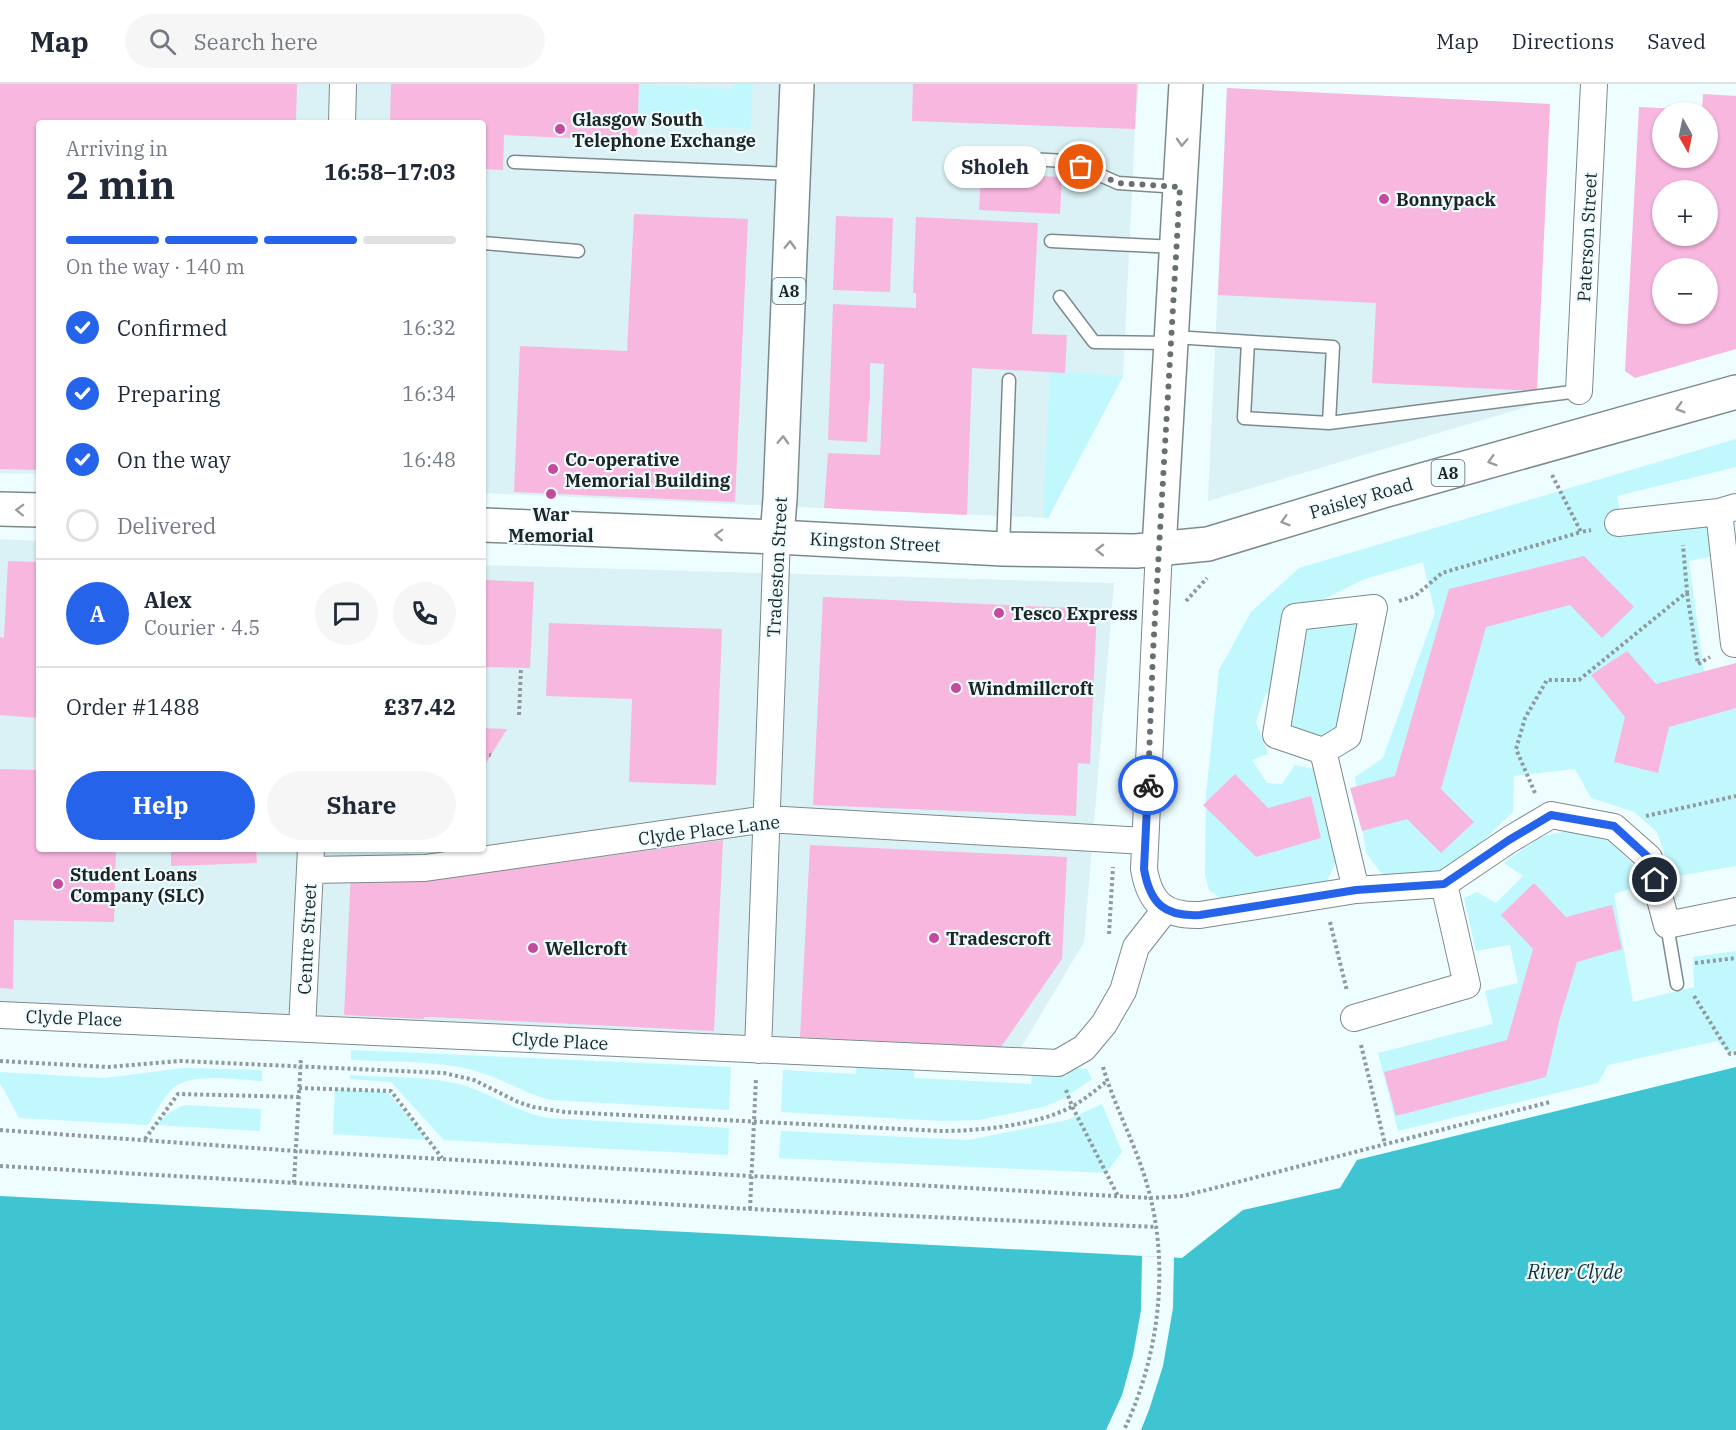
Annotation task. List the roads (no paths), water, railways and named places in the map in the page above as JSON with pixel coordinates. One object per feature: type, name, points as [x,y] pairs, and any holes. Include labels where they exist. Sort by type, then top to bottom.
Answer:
[{"type":"main road","name":"Tradeston Street","points":[[777,537],[797,84]]},
{"type":"main road","points":[[1159,549],[1186,84]]},
{"type":"main road","name":"Paisley Road","points":[[1159,549],[1208,544],[1383,491],[1736,392]]},
{"type":"main road","points":[[0,509],[36,510]]},
{"type":"main road","name":"Kingston Street","points":[[486,525],[1003,549],[1159,549]]},
{"type":"street","points":[[342,120],[344,84]]},
{"type":"street","name":"Paterson Street","points":[[1579,391],[1594,84]]},
{"type":"street","points":[[1618,524],[1727,509],[1734,644]]},
{"type":"street","name":"Tradeston Street","points":[[758,1050],[777,537]]},
{"type":"street","points":[[1159,549],[1144,869],[1146,882],[1156,902],[1166,910],[1176,914],[1200,915],[1356,890],[1444,884],[1551,815],[1614,826],[1649,858],[1667,925],[1736,911]]},
{"type":"street","points":[[1374,608],[1348,736],[1323,751],[1276,735],[1295,617],[1374,608]]},
{"type":"street","points":[[1323,751],[1356,890]]},
{"type":"street","name":"Clyde Place Lane","points":[[310,859],[425,868],[766,819],[1145,842]]},
{"type":"street","name":"Centre Street","points":[[302,1028],[310,859]]},
{"type":"street","points":[[1354,1018],[1467,985],[1444,884]]},
{"type":"street","name":"Clyde Place","points":[[0,1015],[1058,1063],[1084,1048],[1104,1024],[1123,992],[1136,947],[1166,910]]},
{"type":"lane","points":[[1003,158],[1068,161],[1118,183],[1180,187]]},
{"type":"lane","points":[[514,162],[793,174]]},
{"type":"lane","points":[[1051,241],[1177,247]]},
{"type":"lane","points":[[486,243],[578,251]]},
{"type":"lane","points":[[1060,297],[1094,342],[1171,340],[1333,347],[1329,423]]},
{"type":"lane","points":[[1248,342],[1244,418],[1329,423],[1579,391]]},
{"type":"lane","points":[[1003,549],[1009,380]]},
{"type":"lane","points":[[1667,925],[1683,986]]},
{"type":"water","name":"River Clyde","points":[[1736,1067],[1736,1430],[0,1430],[0,1196],[1182,1258],[1243,1210],[1340,1188],[1357,1160]]},
{"type":"place","name":"Glasgow South Telephone Exchange","points":[[560,129]]},
{"type":"place","name":"Sholeh","points":[[1081,167]]},
{"type":"place","name":"Bonnypack","points":[[1384,199]]},
{"type":"place","name":"Co-operative Memorial Building","points":[[553,469]]},
{"type":"place","name":"War Memorial","points":[[551,494]]},
{"type":"place","name":"Tesco Express","points":[[999,613]]},
{"type":"place","name":"Windmillcroft","points":[[956,688]]},
{"type":"place","name":"Student Loans Company (SLC)","points":[[58,884]]},
{"type":"place","name":"Tradescroft","points":[[934,938]]},
{"type":"place","name":"Wellcroft","points":[[533,948]]}]
